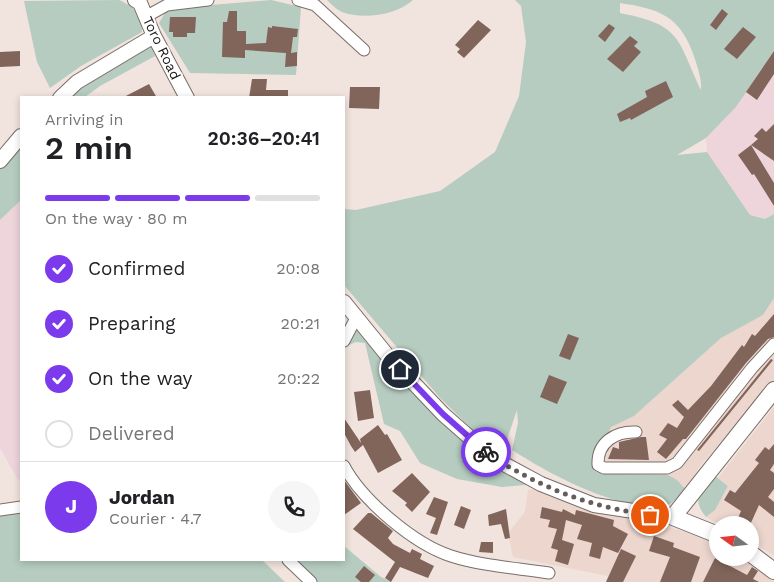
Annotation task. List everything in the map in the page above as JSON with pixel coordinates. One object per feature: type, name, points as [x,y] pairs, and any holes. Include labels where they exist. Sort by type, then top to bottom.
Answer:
[{"type":"highway","points":[[709,532],[673,517],[774,390]]},
{"type":"highway","points":[[759,560],[774,572]]},
{"type":"main road","name":"Toro Road","points":[[135,0],[140,3],[154,36],[187,96]]},
{"type":"main road","points":[[62,96],[77,82],[154,36]]},
{"type":"main road","points":[[0,162],[20,137]]},
{"type":"main road","points":[[345,303],[387,355],[443,414],[493,458],[541,484],[594,505],[673,517]]},
{"type":"street","points":[[147,16],[153,0]]},
{"type":"street","points":[[147,16],[167,4],[208,0]]},
{"type":"street","points":[[298,0],[315,5],[364,50]]},
{"type":"street","points":[[345,338],[357,316]]},
{"type":"street","points":[[636,432],[622,431],[610,437],[599,452],[598,465],[604,468],[667,468],[677,462],[752,368],[774,344]]},
{"type":"street","points":[[345,467],[366,495],[387,516],[404,529],[446,554],[549,573]]},
{"type":"street","points":[[0,510],[20,507]]},
{"type":"street","points":[[289,561],[312,582]]},
{"type":"shaded area","points":[[774,51],[774,214],[765,219],[750,215],[707,152],[706,138],[736,107]]},
{"type":"shaded area","points":[[20,201],[20,479],[18,480],[0,448],[0,220]]},
{"type":"shaded area","points":[[774,298],[774,381],[700,466],[686,490],[668,475],[619,474],[594,471],[595,461],[611,427],[634,416],[721,338],[763,315]]},
{"type":"shaded area","points":[[774,407],[774,555],[759,546],[759,516],[709,516],[709,519],[706,517],[715,510],[728,486],[718,478]]},
{"type":"shaded area","points":[[540,488],[702,537],[709,540],[709,566],[752,566],[774,582],[606,582],[608,576],[513,557],[508,533],[525,512],[528,490]]},
{"type":"green space","points":[[119,0],[133,8],[139,16],[142,32],[81,66],[50,88],[37,62],[24,1]]},
{"type":"green space","points":[[271,0],[301,7],[296,75],[190,73],[159,23],[166,11],[175,8]]},
{"type":"green space","points":[[327,0],[413,0],[389,12],[379,15],[360,16],[342,12]]},
{"type":"green space","points":[[515,0],[774,0],[774,51],[736,107],[706,138],[677,155],[707,152],[750,215],[765,219],[774,214],[774,298],[763,315],[721,338],[634,416],[611,427],[595,461],[594,471],[619,474],[668,475],[677,480],[686,490],[665,507],[654,509],[602,496],[556,475],[512,450],[518,423],[517,410],[501,457],[441,399],[345,286],[345,209],[356,210],[440,191],[495,152],[519,96],[526,42],[521,6]],"holes":[[[620,3],[646,8],[667,17],[682,32],[694,56],[700,77],[701,90],[681,47],[667,29],[656,23],[620,13]]]},
{"type":"green space","points":[[150,45],[155,56],[100,86],[86,96],[69,96]]},
{"type":"green space","points":[[20,143],[20,201],[0,220],[0,167]]},
{"type":"green space","points":[[360,320],[436,405],[535,484],[502,487],[457,479],[420,463],[400,431],[384,424],[365,343],[356,342],[345,347],[345,329]]},
{"type":"green space","points":[[711,473],[728,486],[715,510],[706,517],[701,511],[698,500],[701,490]]},
{"type":"green space","points":[[20,512],[20,561],[263,561],[285,582],[0,582],[0,515]]},
{"type":"green space","points":[[345,547],[381,577],[392,582],[316,582],[288,561],[345,561]]},
{"type":"building","points":[[722,9],[728,14],[716,30],[710,25]]},
{"type":"building","points":[[229,11],[237,11],[237,31],[246,31],[246,44],[266,43],[268,27],[298,29],[297,37],[293,37],[291,53],[297,52],[297,66],[285,67],[286,53],[245,50],[245,58],[222,57],[223,22],[227,22]]},
{"type":"building","points":[[170,17],[196,17],[195,33],[187,33],[187,37],[173,37],[173,32],[169,32]]},
{"type":"building","points":[[478,20],[491,30],[464,58],[457,52],[460,49],[455,45]]},
{"type":"building","points":[[609,24],[615,28],[605,42],[598,36]]},
{"type":"building","points":[[743,27],[756,37],[737,59],[724,49]]},
{"type":"building","points":[[630,36],[638,42],[634,46],[641,52],[623,72],[607,59]]},
{"type":"building","points":[[20,51],[20,66],[0,67],[0,52]]},
{"type":"building","points":[[774,51],[774,74],[757,100],[746,92]]},
{"type":"building","points":[[252,79],[267,79],[266,90],[288,90],[288,96],[249,96]]},
{"type":"building","points":[[666,81],[673,97],[631,120],[630,118],[620,122],[617,114],[647,97],[645,91]]},
{"type":"building","points":[[149,84],[156,96],[126,96]]},
{"type":"building","points":[[350,87],[380,87],[379,109],[349,108]]},
{"type":"building","points":[[774,124],[774,161],[751,145],[758,139],[754,136],[762,128],[766,132]]},
{"type":"building","points":[[751,145],[774,183],[774,206],[754,174],[752,175],[738,155]]},
{"type":"building","points":[[774,314],[774,337],[768,339],[746,363],[686,439],[683,439],[666,459],[657,452],[667,439],[659,435],[668,423],[677,428],[684,417],[672,405],[678,400],[688,410],[711,386],[742,345],[744,347],[752,334],[755,336]]},
{"type":"building","points":[[568,334],[579,338],[570,360],[559,356]]},
{"type":"building","points":[[771,359],[773,360],[699,451],[697,450]]},
{"type":"building","points":[[549,375],[567,382],[557,404],[540,397]]},
{"type":"building","points":[[370,390],[374,418],[358,421],[354,392]]},
{"type":"building","points":[[345,419],[361,443],[360,439],[378,425],[385,435],[387,434],[402,460],[378,473],[363,445],[355,452],[345,435]]},
{"type":"building","points":[[646,437],[649,460],[608,459],[613,447],[619,449],[619,442]]},
{"type":"building","points":[[774,444],[774,464],[770,470],[774,473],[774,489],[768,497],[774,502],[774,517],[759,505],[754,516],[739,516],[741,511],[724,500],[730,490],[735,493],[759,463],[755,460],[765,447],[769,450]]},
{"type":"building","points":[[412,473],[430,492],[412,512],[405,505],[407,503],[392,491]]},
{"type":"building","points":[[345,481],[361,503],[345,514]]},
{"type":"building","points":[[434,497],[448,502],[437,535],[430,533],[436,518],[426,514]]},
{"type":"building","points":[[461,506],[471,510],[464,529],[454,525]]},
{"type":"building","points":[[542,507],[562,512],[563,509],[575,515],[576,510],[614,520],[613,526],[628,534],[618,553],[603,547],[600,559],[589,556],[592,543],[577,539],[582,525],[566,520],[562,540],[574,544],[568,565],[555,561],[558,550],[551,548],[557,529],[548,527],[550,520],[540,518]]},
{"type":"building","points":[[506,509],[510,538],[505,539],[501,524],[489,526],[488,515]]},
{"type":"building","points":[[368,513],[371,513],[393,531],[388,538],[393,544],[410,553],[412,549],[422,554],[420,559],[434,566],[428,578],[400,567],[391,582],[385,578],[395,562],[353,529]]},
{"type":"building","points":[[654,536],[674,543],[673,547],[700,557],[691,582],[660,582],[670,557],[649,551]]},
{"type":"building","points":[[481,542],[493,542],[493,553],[479,552]]},
{"type":"building","points":[[621,549],[636,556],[623,582],[606,582]]},
{"type":"building","points":[[364,566],[375,575],[369,582],[361,582],[355,577]]},
{"type":"building","points":[[711,566],[730,566],[747,575],[752,567],[758,571],[753,579],[759,582],[703,582]]},
{"type":"way so far","points":[[486,452],[503,464],[567,495],[594,505],[650,515]]},
{"type":"route","points":[[400,369],[443,414],[486,452]]}]
